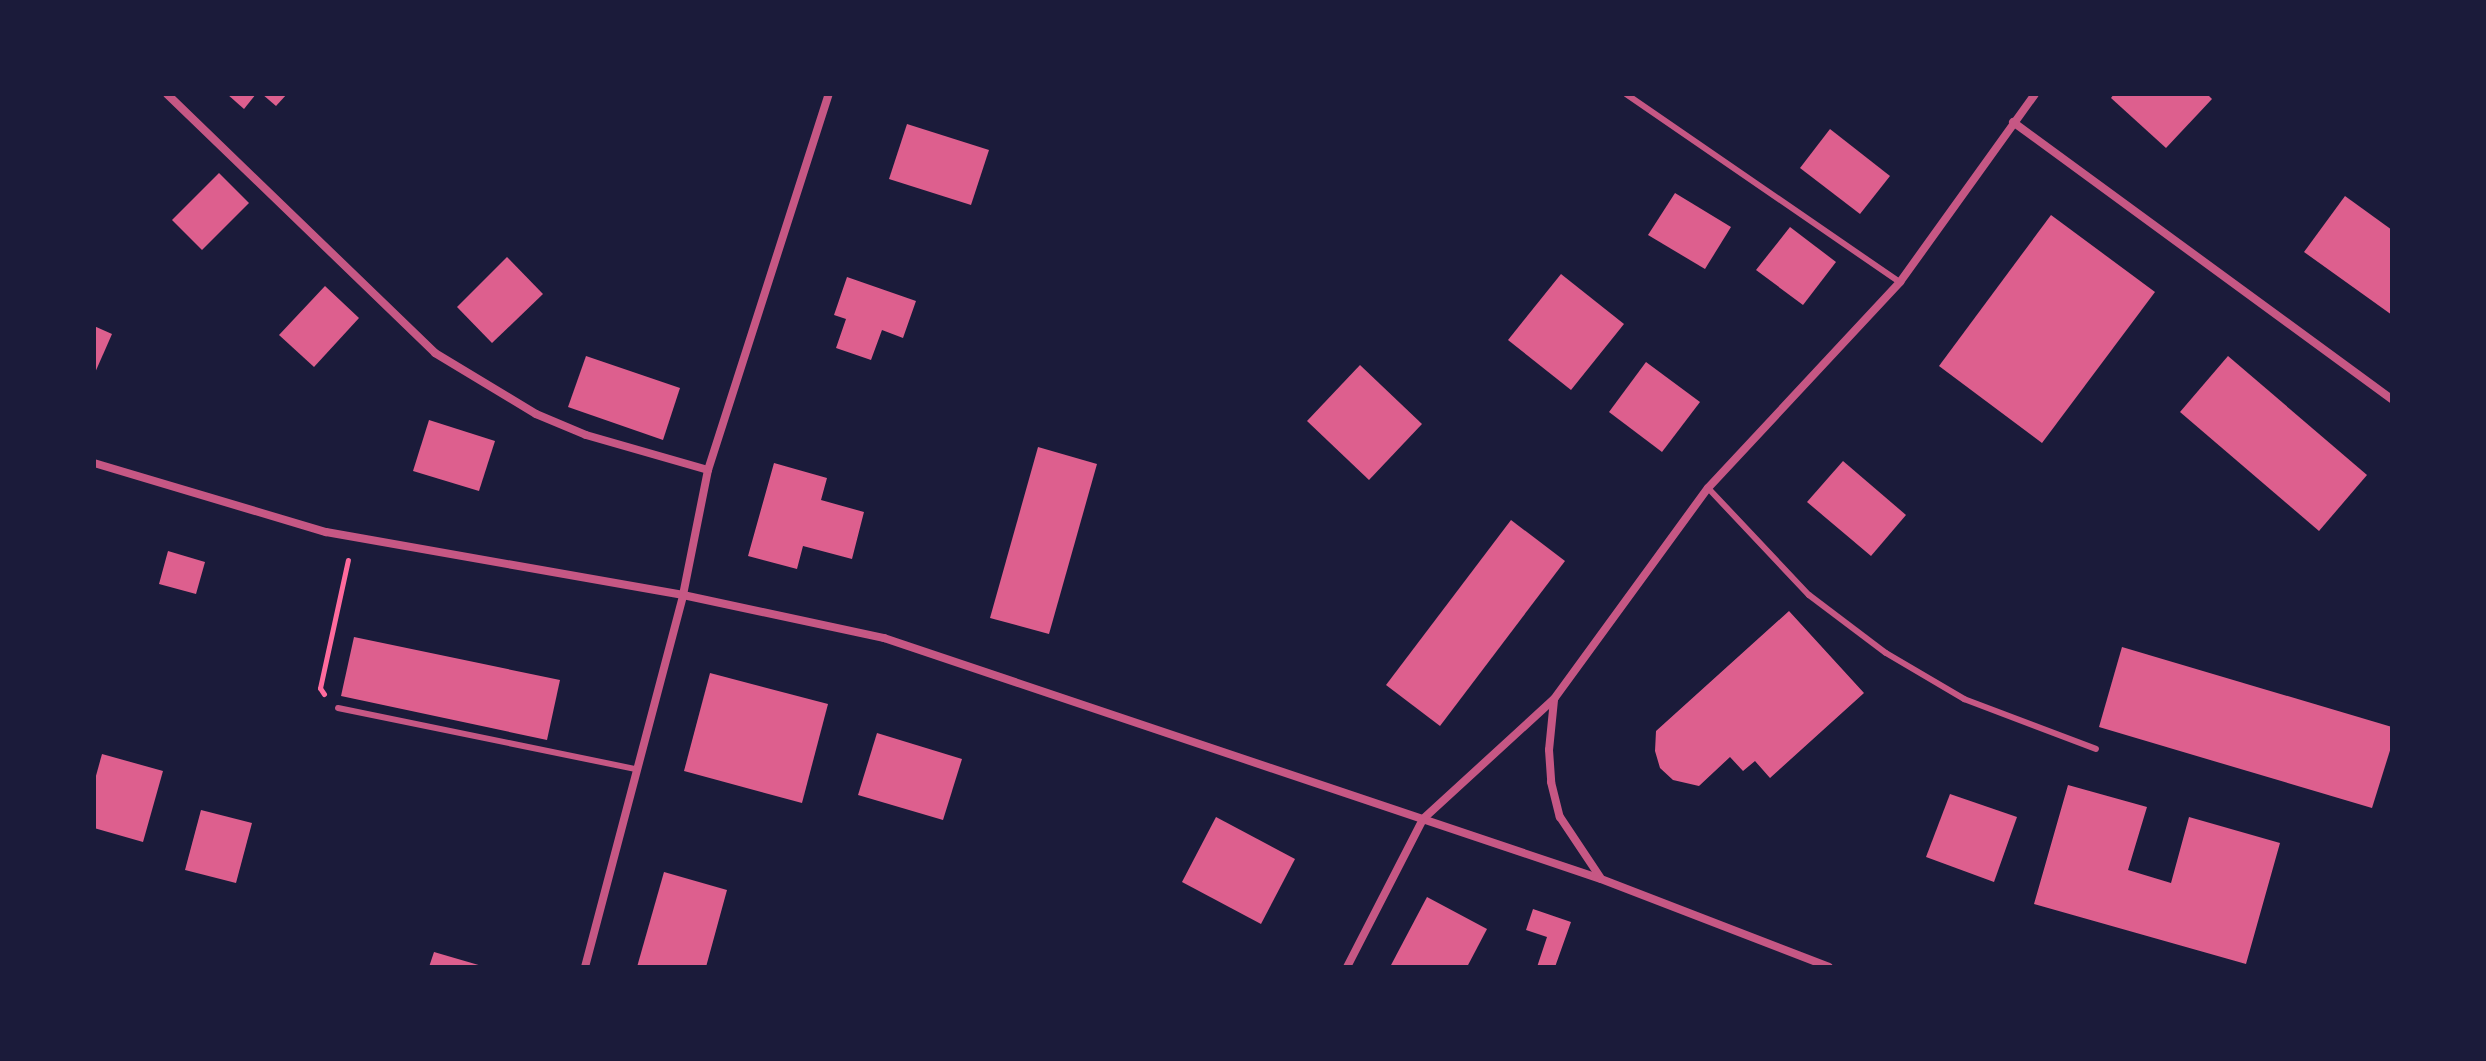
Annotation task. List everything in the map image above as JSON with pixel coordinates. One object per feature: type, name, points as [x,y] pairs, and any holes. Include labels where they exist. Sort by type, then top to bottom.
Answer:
[{"type":"street","points":[[167,94],[435,353],[536,414],[586,435],[708,470]]},
{"type":"street","points":[[585,967],[683,595],[708,470],[829,94]]},
{"type":"street","points":[[1347,967],[1423,819],[1554,699],[1708,488],[1900,282],[2035,94]]},
{"type":"street","points":[[2013,122],[2392,399]]},
{"type":"street","points":[[94,463],[353,537],[683,595],[884,638],[1601,879],[1829,967]]},
{"type":"street","points":[[1554,699],[1550,761],[1560,817],[1601,879]]},
{"type":"lane","points":[[1626,94],[1900,282]]},
{"type":"lane","points":[[1708,488],[1809,595],[1886,653],[1964,699],[2096,749]]},
{"type":"lane","points":[[338,708],[636,769]]},
{"type":"path","points":[[338,708],[320,688],[353,537]]},
{"type":"building","points":[[227,94],[256,94],[244,109]]},
{"type":"building","points":[[262,94],[287,94],[276,106]]},
{"type":"building","points":[[2114,94],[2207,94],[2212,99],[2166,148],[2111,98]]},
{"type":"building","points":[[907,124],[989,150],[971,205],[889,179]]},
{"type":"building","points":[[1830,129],[1890,176],[1860,214],[1800,168]]},
{"type":"building","points":[[219,173],[249,203],[202,250],[172,220]]},
{"type":"building","points":[[1675,193],[1731,227],[1705,269],[1648,235]]},
{"type":"building","points":[[2345,196],[2392,230],[2392,315],[2304,252]]},
{"type":"building","points":[[2051,215],[2155,292],[2042,443],[1939,366]]},
{"type":"building","points":[[1790,227],[1836,262],[1803,305],[1756,270]]},
{"type":"building","points":[[507,257],[543,294],[492,343],[457,307]]},
{"type":"building","points":[[1561,274],[1624,324],[1571,390],[1508,340]]},
{"type":"building","points":[[847,277],[916,301],[903,338],[882,330],[871,360],[836,348],[846,319],[834,315]]},
{"type":"building","points":[[325,286],[359,318],[314,367],[279,335]]},
{"type":"building","points":[[94,326],[112,334],[94,375]]},
{"type":"building","points":[[586,356],[680,388],[663,440],[568,407]]},
{"type":"building","points":[[2228,356],[2367,475],[2319,531],[2180,412]]},
{"type":"building","points":[[1646,362],[1700,402],[1662,452],[1609,412]]},
{"type":"building","points":[[1360,365],[1422,424],[1369,480],[1307,421]]},
{"type":"building","points":[[429,420],[495,441],[479,491],[413,471]]},
{"type":"building","points":[[1038,447],[1097,464],[1049,634],[990,618]]},
{"type":"building","points":[[1843,461],[1906,515],[1871,556],[1807,502]]},
{"type":"building","points":[[774,463],[827,478],[821,500],[864,512],[852,559],[803,546],[797,569],[748,556]]},
{"type":"building","points":[[1511,520],[1565,561],[1440,726],[1386,685]]},
{"type":"building","points":[[168,551],[205,562],[196,594],[159,584]]},
{"type":"building","points":[[1789,611],[1864,693],[1770,778],[1755,761],[1743,771],[1730,757],[1699,786],[1673,780],[1660,768],[1655,751],[1656,731]]},
{"type":"building","points":[[354,637],[560,680],[547,740],[341,696]]},
{"type":"building","points":[[2122,647],[2392,727],[2392,744],[2372,808],[2099,727]]},
{"type":"building","points":[[710,673],[828,704],[802,803],[684,771]]},
{"type":"building","points":[[877,733],[962,759],[943,820],[858,795]]},
{"type":"building","points":[[102,754],[163,771],[143,842],[94,828],[94,783]]},
{"type":"building","points":[[2068,785],[2147,807],[2128,870],[2171,883],[2189,817],[2280,843],[2246,964],[2034,904]]},
{"type":"building","points":[[1950,794],[2017,817],[1994,882],[1926,857]]},
{"type":"building","points":[[201,810],[252,823],[236,883],[185,870]]},
{"type":"building","points":[[1216,817],[1295,859],[1261,924],[1182,882]]},
{"type":"building","points":[[664,872],[727,890],[706,967],[637,967]]},
{"type":"building","points":[[1427,897],[1487,929],[1467,967],[1390,967]]},
{"type":"building","points":[[1533,909],[1571,922],[1555,967],[1537,967],[1547,937],[1526,930]]},
{"type":"building","points":[[434,952],[482,966],[482,967],[429,967]]}]
